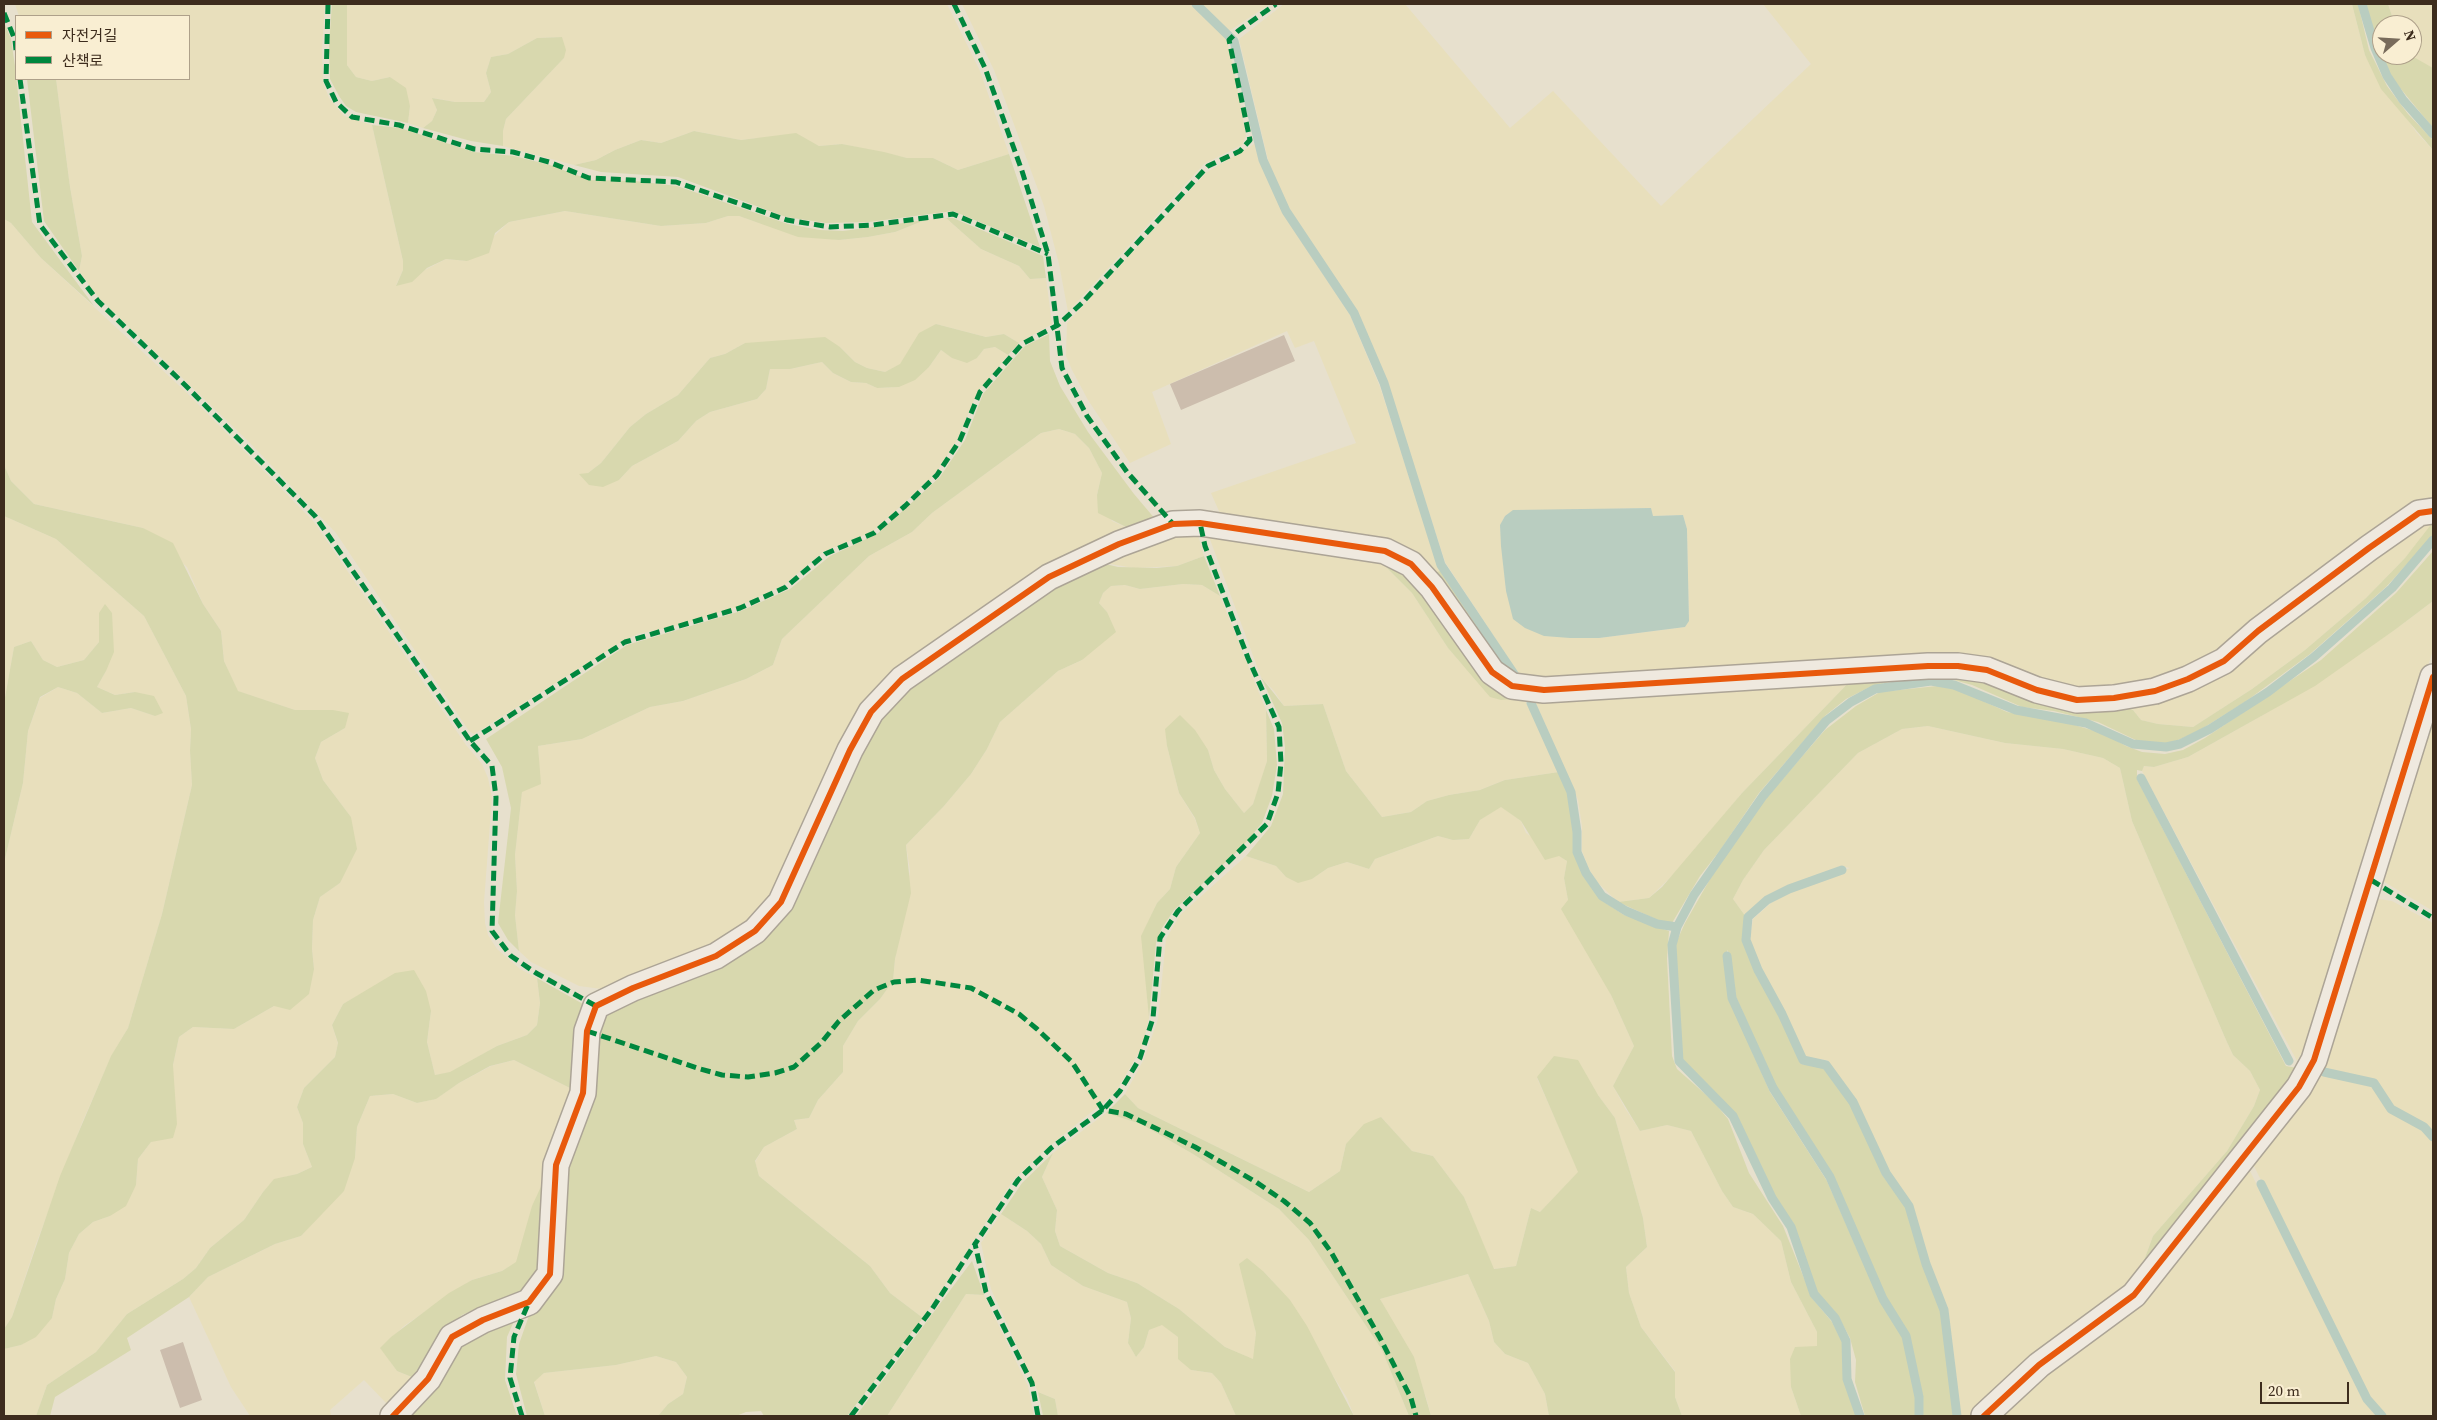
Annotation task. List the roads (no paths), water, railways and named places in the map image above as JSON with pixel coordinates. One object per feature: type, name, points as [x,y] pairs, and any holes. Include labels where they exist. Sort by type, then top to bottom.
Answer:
[{"type":"street","points":[[393,1416],[428,1379],[452,1337],[483,1320],[529,1302],[550,1274],[556,1165],[582,1093],[587,1031],[596,1006],[716,956],[755,931],[781,902],[846,759],[871,712],[902,678],[1049,577],[1119,544],[1173,524],[1200,523],[1385,551],[1411,564],[1432,587],[1492,672],[1512,686],[1544,690],[1928,666],[1958,666],[1987,670],[2037,690],[2077,700],[2114,698],[2155,691],[2188,679],[2224,661],[2258,631],[2376,543],[2419,513],[2433,511]]},
{"type":"street","points":[[1984,1416],[2039,1365],[2134,1295],[2299,1087],[2314,1060],[2433,677]]},
{"type":"waterway","points":[[1196,4],[1234,41],[1263,160],[1286,211],[1354,313],[1384,383],[1441,565],[1518,680]]},
{"type":"waterway","points":[[2362,4],[2375,48],[2387,76],[2403,100],[2433,134]]},
{"type":"waterway","points":[[1860,1416],[1847,1379],[1846,1341],[1835,1318],[1814,1294],[1791,1227],[1772,1198],[1733,1116],[1679,1061],[1672,945],[1677,927],[1694,895],[1763,796],[1826,721],[1851,702],[1875,689],[1931,681],[1954,685],[2016,710],[2086,723],[2133,744],[2166,747],[2180,744],[2210,729],[2268,692],[2314,657],[2392,588],[2433,540]]},
{"type":"waterway","points":[[1531,703],[1571,792],[1577,832],[1577,852],[1586,873],[1602,896],[1626,911],[1657,924],[1677,927]]},
{"type":"waterway","points":[[2141,778],[2289,1061]]},
{"type":"waterway","points":[[1842,870],[1789,889],[1767,900],[1748,917],[1746,940],[1758,970],[1782,1014],[1803,1060],[1826,1065],[1853,1102],[1886,1173],[1909,1206],[1926,1264],[1944,1310],[1957,1416]]},
{"type":"waterway","points":[[1727,956],[1732,998],[1773,1088],[1830,1177],[1883,1299],[1906,1336],[1919,1397],[1919,1416]]},
{"type":"waterway","points":[[2324,1072],[2374,1083],[2391,1109],[2424,1127],[2433,1137]]},
{"type":"waterway","points":[[2261,1184],[2367,1399],[2382,1416]]}]
